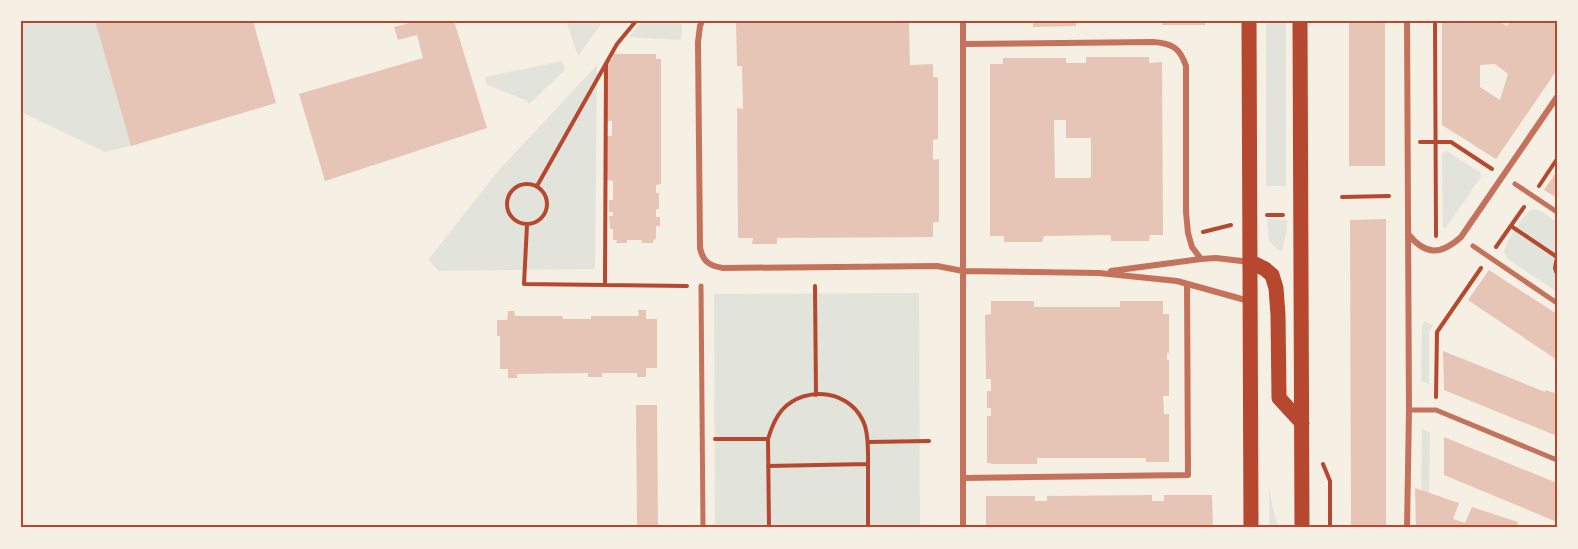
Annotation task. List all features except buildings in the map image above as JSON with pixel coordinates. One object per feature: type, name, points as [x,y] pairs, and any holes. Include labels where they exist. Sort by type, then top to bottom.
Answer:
[{"type":"main road","points":[[1249,21],[1251,528]]},
{"type":"main road","points":[[1300,21],[1302,528]]},
{"type":"main road","points":[[1251,262],[1272,275],[1276,288],[1278,315],[1280,398],[1302,423]]},
{"type":"street","points":[[702,21],[698,42],[700,248],[701,255],[706,262],[715,267],[938,266],[963,271],[1099,273],[1177,281],[1249,301]]},
{"type":"street","points":[[963,21],[963,528]]},
{"type":"street","points":[[1407,21],[1409,410],[1407,528]]},
{"type":"street","points":[[964,44],[1165,42],[1176,48],[1183,55],[1186,66],[1185,198],[1188,233],[1193,250],[1201,259]]},
{"type":"street","points":[[1408,234],[1416,244],[1434,251],[1443,250],[1461,237],[1557,98]]},
{"type":"street","points":[[1515,184],[1557,212]]},
{"type":"street","points":[[1473,246],[1557,303]]},
{"type":"street","points":[[1099,273],[1201,259],[1216,258],[1251,262]]},
{"type":"street","points":[[963,478],[1188,475],[1187,284]]},
{"type":"street","points":[[701,286],[703,528]]},
{"type":"street","points":[[1409,410],[1436,410],[1557,460]]},
{"type":"path","points":[[537,186],[617,44],[636,21]]},
{"type":"path","points":[[1435,21],[1436,238]]},
{"type":"path","points":[[605,285],[606,64]]},
{"type":"path","points":[[1417,142],[1451,142],[1492,169]]},
{"type":"path","points":[[1436,410],[1437,332],[1557,159]]},
{"type":"path","points":[[531,184],[537,186],[546,196],[547,210],[540,221],[534,224],[520,224],[510,215],[507,202],[509,196],[518,186],[531,184]]},
{"type":"path","points":[[1342,197],[1389,196]]},
{"type":"path","points":[[527,225],[524,284],[701,286]]},
{"type":"path","points":[[1511,226],[1557,257],[1554,268],[1557,274]]},
{"type":"path","points":[[815,286],[816,395]]},
{"type":"path","points":[[769,528],[768,439],[772,426],[781,412],[794,400],[809,394],[826,394],[842,400],[856,410],[865,425],[868,442],[868,528]]},
{"type":"path","points":[[702,439],[768,439]]},
{"type":"path","points":[[868,442],[929,441]]},
{"type":"path","points":[[768,466],[868,464]]},
{"type":"shaded area","points":[[21,21],[95,21],[131,146],[105,152],[21,112]]},
{"type":"shaded area","points":[[566,21],[603,21],[578,56]]},
{"type":"shaded area","points":[[642,21],[682,21],[681,40],[629,37]]},
{"type":"shaded area","points":[[1266,21],[1286,21],[1286,186],[1266,186]]},
{"type":"shaded area","points":[[562,61],[565,70],[529,104],[525,100],[487,85],[485,77]]},
{"type":"shaded area","points":[[597,65],[595,269],[439,271],[428,260],[498,171]]},
{"type":"shaded area","points":[[1444,151],[1480,172],[1481,177],[1445,229],[1443,227],[1442,154]]},
{"type":"shaded area","points":[[1533,209],[1541,211],[1557,222],[1557,292],[1509,260],[1504,253],[1515,229],[1524,216]]},
{"type":"shaded area","points":[[1267,219],[1287,220],[1282,251],[1269,241]]},
{"type":"shaded area","points":[[919,293],[920,528],[715,528],[714,294]]},
{"type":"shaded area","points":[[1425,321],[1433,326],[1429,331],[1429,384],[1421,381],[1422,326]]},
{"type":"shaded area","points":[[1422,429],[1430,433],[1429,493],[1421,491]]},
{"type":"shaded area","points":[[1269,485],[1273,509],[1279,528],[1269,528]]}]
